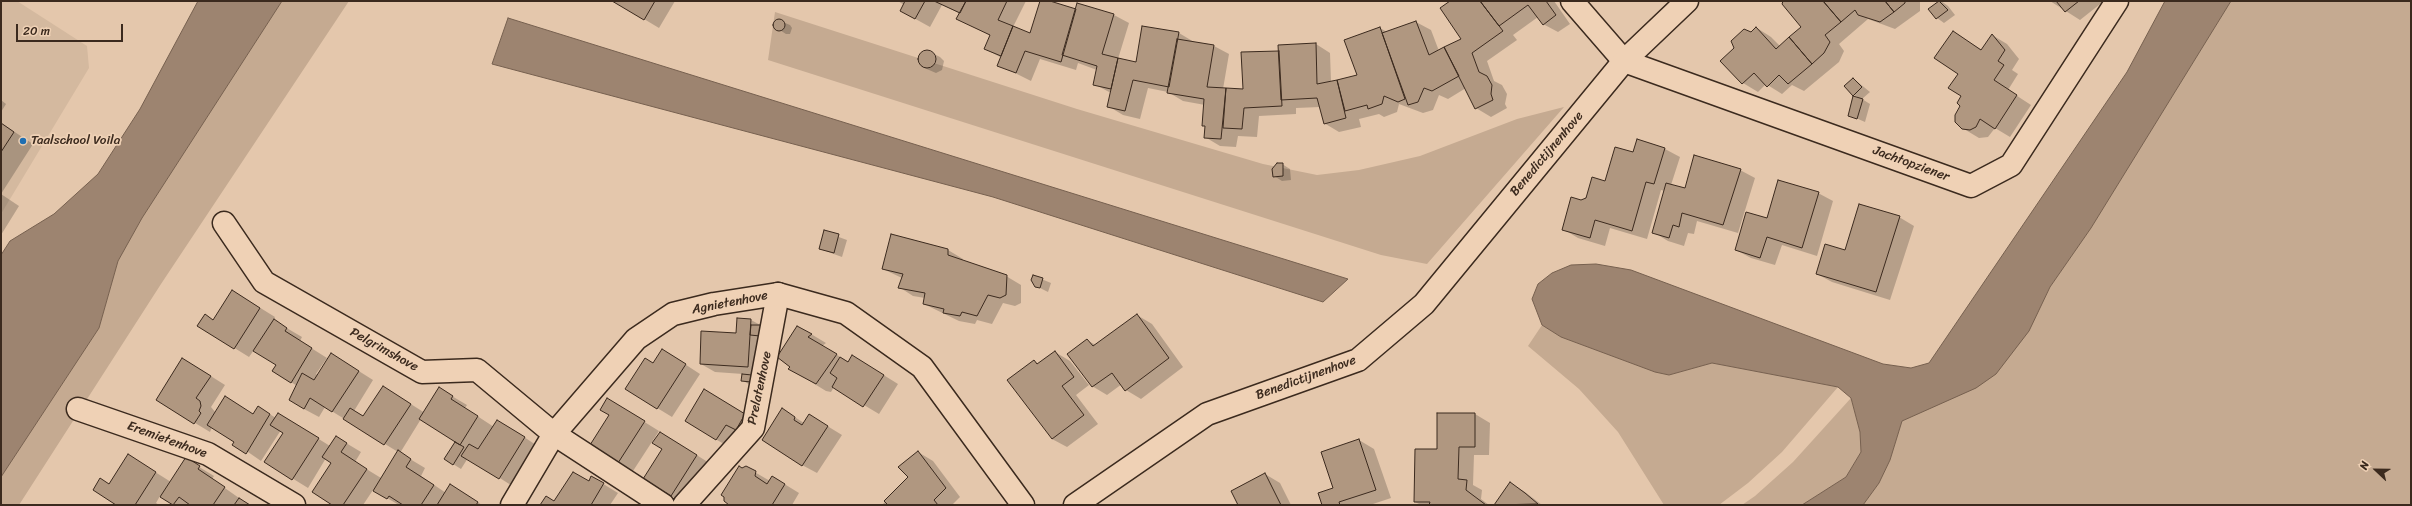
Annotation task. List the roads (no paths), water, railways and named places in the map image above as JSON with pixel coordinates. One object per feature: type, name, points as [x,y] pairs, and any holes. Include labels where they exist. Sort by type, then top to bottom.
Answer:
[{"type":"street","points":[[1572,1],[1624,61]]},
{"type":"street","name":"Benedictijnenhove","points":[[1076,505],[1207,414],[1358,360],[1424,304],[1624,61],[1687,1]]},
{"type":"street","name":"Jachtopziener","points":[[1624,61],[1971,186],[2011,165],[2117,1]]},
{"type":"street","name":"Pelgrimshove","points":[[224,223],[264,282],[422,372],[477,370],[554,434],[663,505]]},
{"type":"street","name":"Agnietenhove","points":[[512,505],[554,434],[636,339],[673,314],[714,304],[778,294],[846,313],[922,367],[1023,505]]},
{"type":"street","name":"Prelatenhove","points":[[684,505],[753,428],[778,294]]},
{"type":"street","name":"Eremietenhove","points":[[78,409],[208,454],[294,505]]},
{"type":"place","name":"Taalschool Voila","points":[[23,141]]}]
